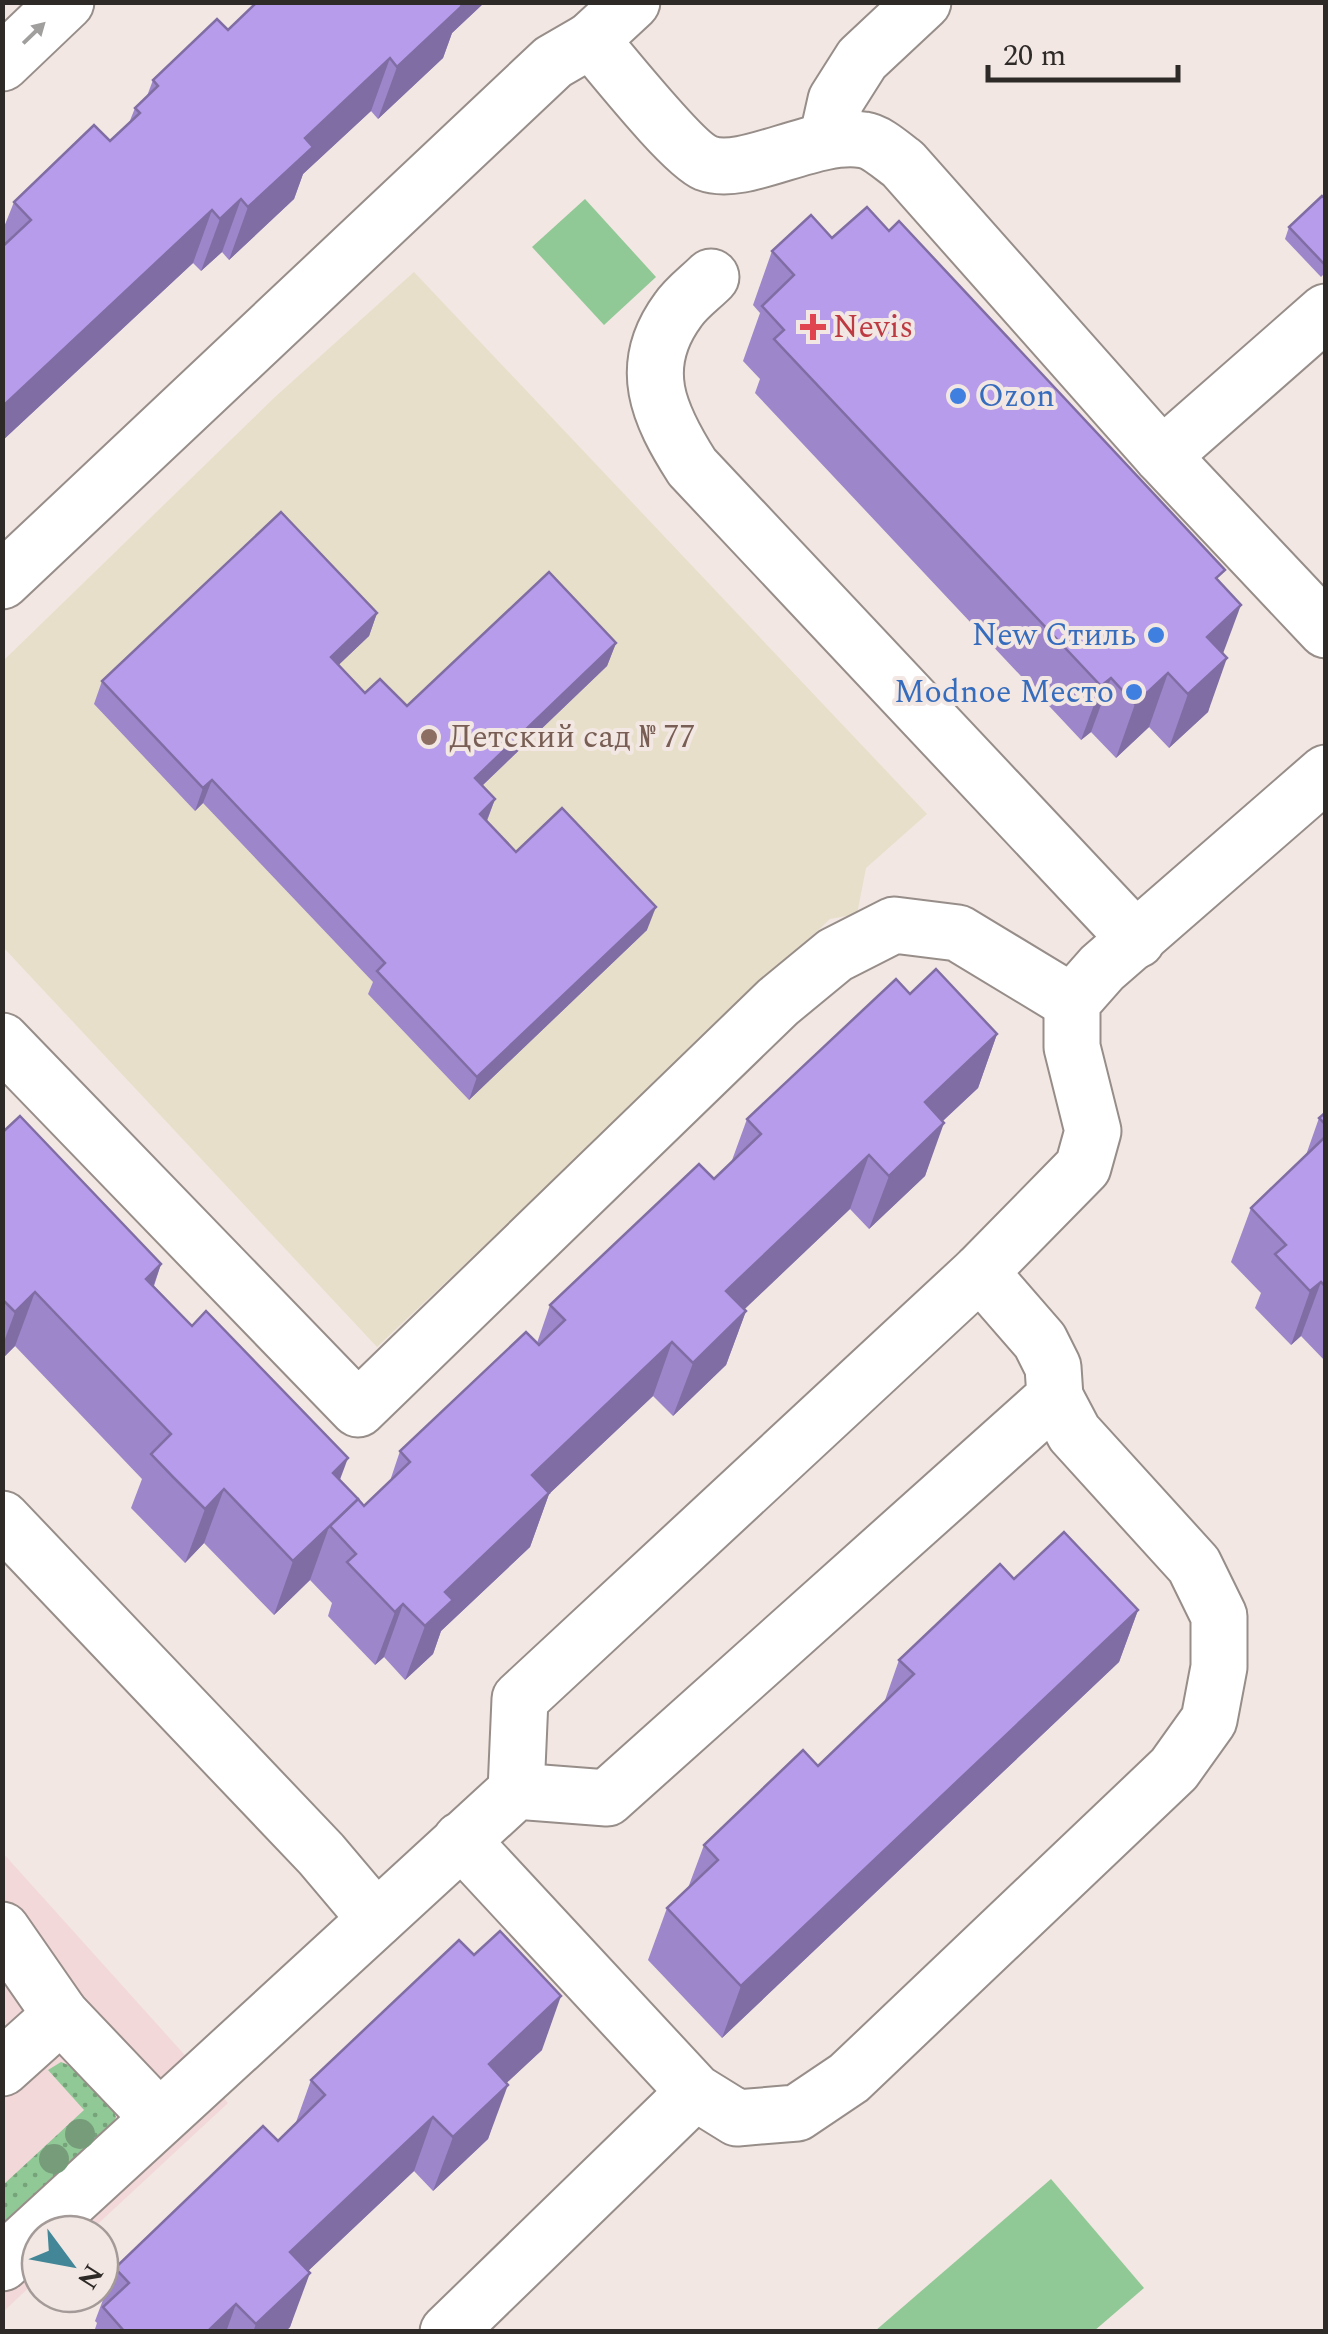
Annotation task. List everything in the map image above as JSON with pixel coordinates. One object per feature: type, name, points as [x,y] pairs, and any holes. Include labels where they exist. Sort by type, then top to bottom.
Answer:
[{"type":"street","points":[[2,63],[66,2]]},
{"type":"street","points":[[8,564],[552,62],[591,40],[632,2]]},
{"type":"street","points":[[828,140],[836,100],[862,59],[923,2]]},
{"type":"street","points":[[591,40],[678,140],[706,163],[744,164],[828,140],[867,140],[903,164],[1162,456],[1326,630]]},
{"type":"street","points":[[710,277],[678,310],[659,348],[654,384],[666,426],[683,454],[1137,940]]},
{"type":"street","points":[[1162,456],[1326,312]]},
{"type":"street","points":[[516,1791],[520,1700],[980,1272],[1083,1167],[1093,1131],[1072,1046],[1072,1002],[1102,968],[1326,773]]},
{"type":"street","points":[[2,1041],[358,1410],[778,1002],[835,955],[894,925],[958,933],[1072,1002]]},
{"type":"street","points":[[460,1840],[695,2092],[737,2118],[798,2112],[849,2078],[1174,1770],[1209,1720],[1220,1667],[1219,1616],[1194,1565],[1074,1433],[1055,1397],[1054,1367],[1040,1341],[980,1272]]},
{"type":"street","points":[[2,2263],[516,1791],[607,1798],[1055,1397]]},
{"type":"street","points":[[2,1519],[322,1854],[376,1919]]},
{"type":"street","points":[[2,1930],[61,2015],[159,2118]]},
{"type":"street","points":[[2,2068],[61,2015]]},
{"type":"street","points":[[448,2332],[695,2092]]},
{"type":"shaded area","name":"Детский сад № 77","points":[[414,272],[927,814],[866,868],[857,914],[830,919],[377,1347],[3,947],[3,661],[275,397]]},
{"type":"shaded area","points":[[2,1852],[228,2103],[109,2214],[20,2214],[20,2296],[3,2312]]},
{"type":"green space","points":[[585,199],[656,277],[604,325],[532,247]]},
{"type":"green space","points":[[61,2062],[95,2083],[116,2117],[109,2133],[3,2229],[3,2185],[84,2110],[48,2070]]},
{"type":"green space","points":[[1051,2179],[1144,2288],[1094,2331],[875,2331]]},
{"type":"building","points":[[257,2],[459,2],[462,6],[397,67],[390,58],[305,138],[313,147],[248,207],[241,199],[220,219],[212,210],[2,407],[2,247],[31,220],[14,202],[94,125],[110,141],[140,113],[135,108],[158,86],[153,80],[217,19],[228,30]]},
{"type":"building","points":[[1322,196],[1326,199],[1325,265],[1289,227]]},
{"type":"building","points":[[867,207],[889,231],[899,221],[1225,570],[1216,578],[1241,605],[1207,637],[1227,658],[1188,694],[1168,673],[1135,704],[1111,678],[1101,686],[774,339],[784,330],[762,306],[794,275],[772,251],[811,215],[832,238]]},
{"type":"building","points":[[281,512],[377,613],[331,657],[365,693],[380,679],[407,706],[549,572],[616,643],[475,778],[495,799],[480,814],[516,852],[562,808],[656,907],[477,1077],[377,971],[385,963],[212,780],[203,788],[102,681]]},
{"type":"building","points":[[936,969],[997,1034],[925,1102],[944,1123],[889,1176],[869,1155],[726,1291],[746,1311],[693,1363],[672,1342],[532,1475],[549,1493],[445,1592],[453,1600],[425,1626],[403,1604],[395,1612],[347,1562],[356,1554],[330,1526],[358,1499],[364,1506],[410,1462],[400,1451],[526,1332],[539,1345],[565,1320],[550,1305],[699,1164],[714,1179],[761,1134],[747,1119],[896,979],[910,994]]},
{"type":"building","points":[[20,1116],[161,1264],[146,1279],[192,1326],[206,1311],[348,1458],[333,1473],[358,1499],[293,1561],[224,1489],[205,1509],[174,1478],[151,1454],[171,1434],[35,1292],[15,1312],[2,1299],[2,1129]]},
{"type":"building","points":[[1326,1136],[1326,1287],[1321,1282],[1310,1291],[1275,1254],[1286,1245],[1251,1208]]},
{"type":"building","points":[[1064,1532],[1138,1610],[741,1986],[667,1908],[718,1860],[704,1845],[803,1750],[818,1766],[914,1674],[899,1660],[1000,1564],[1014,1579]]},
{"type":"building","points":[[500,1931],[561,1996],[489,2064],[508,2085],[453,2137],[433,2117],[290,2252],[310,2273],[256,2324],[236,2304],[207,2332],[125,2332],[109,2314],[120,2314],[120,2291],[129,2283],[120,2273],[120,2263],[263,2126],[278,2141],[325,2095],[311,2080],[459,1940],[474,1955]]},
{"type":"place","name":"Nevis","points":[[813,327]]},
{"type":"place","name":"Ozon","points":[[958,396]]},
{"type":"place","name":"New Стиль","points":[[1156,635]]},
{"type":"place","name":"Modnoe Место","points":[[1134,692]]},
{"type":"place","name":"Детский сад № 77","points":[[429,737]]}]
